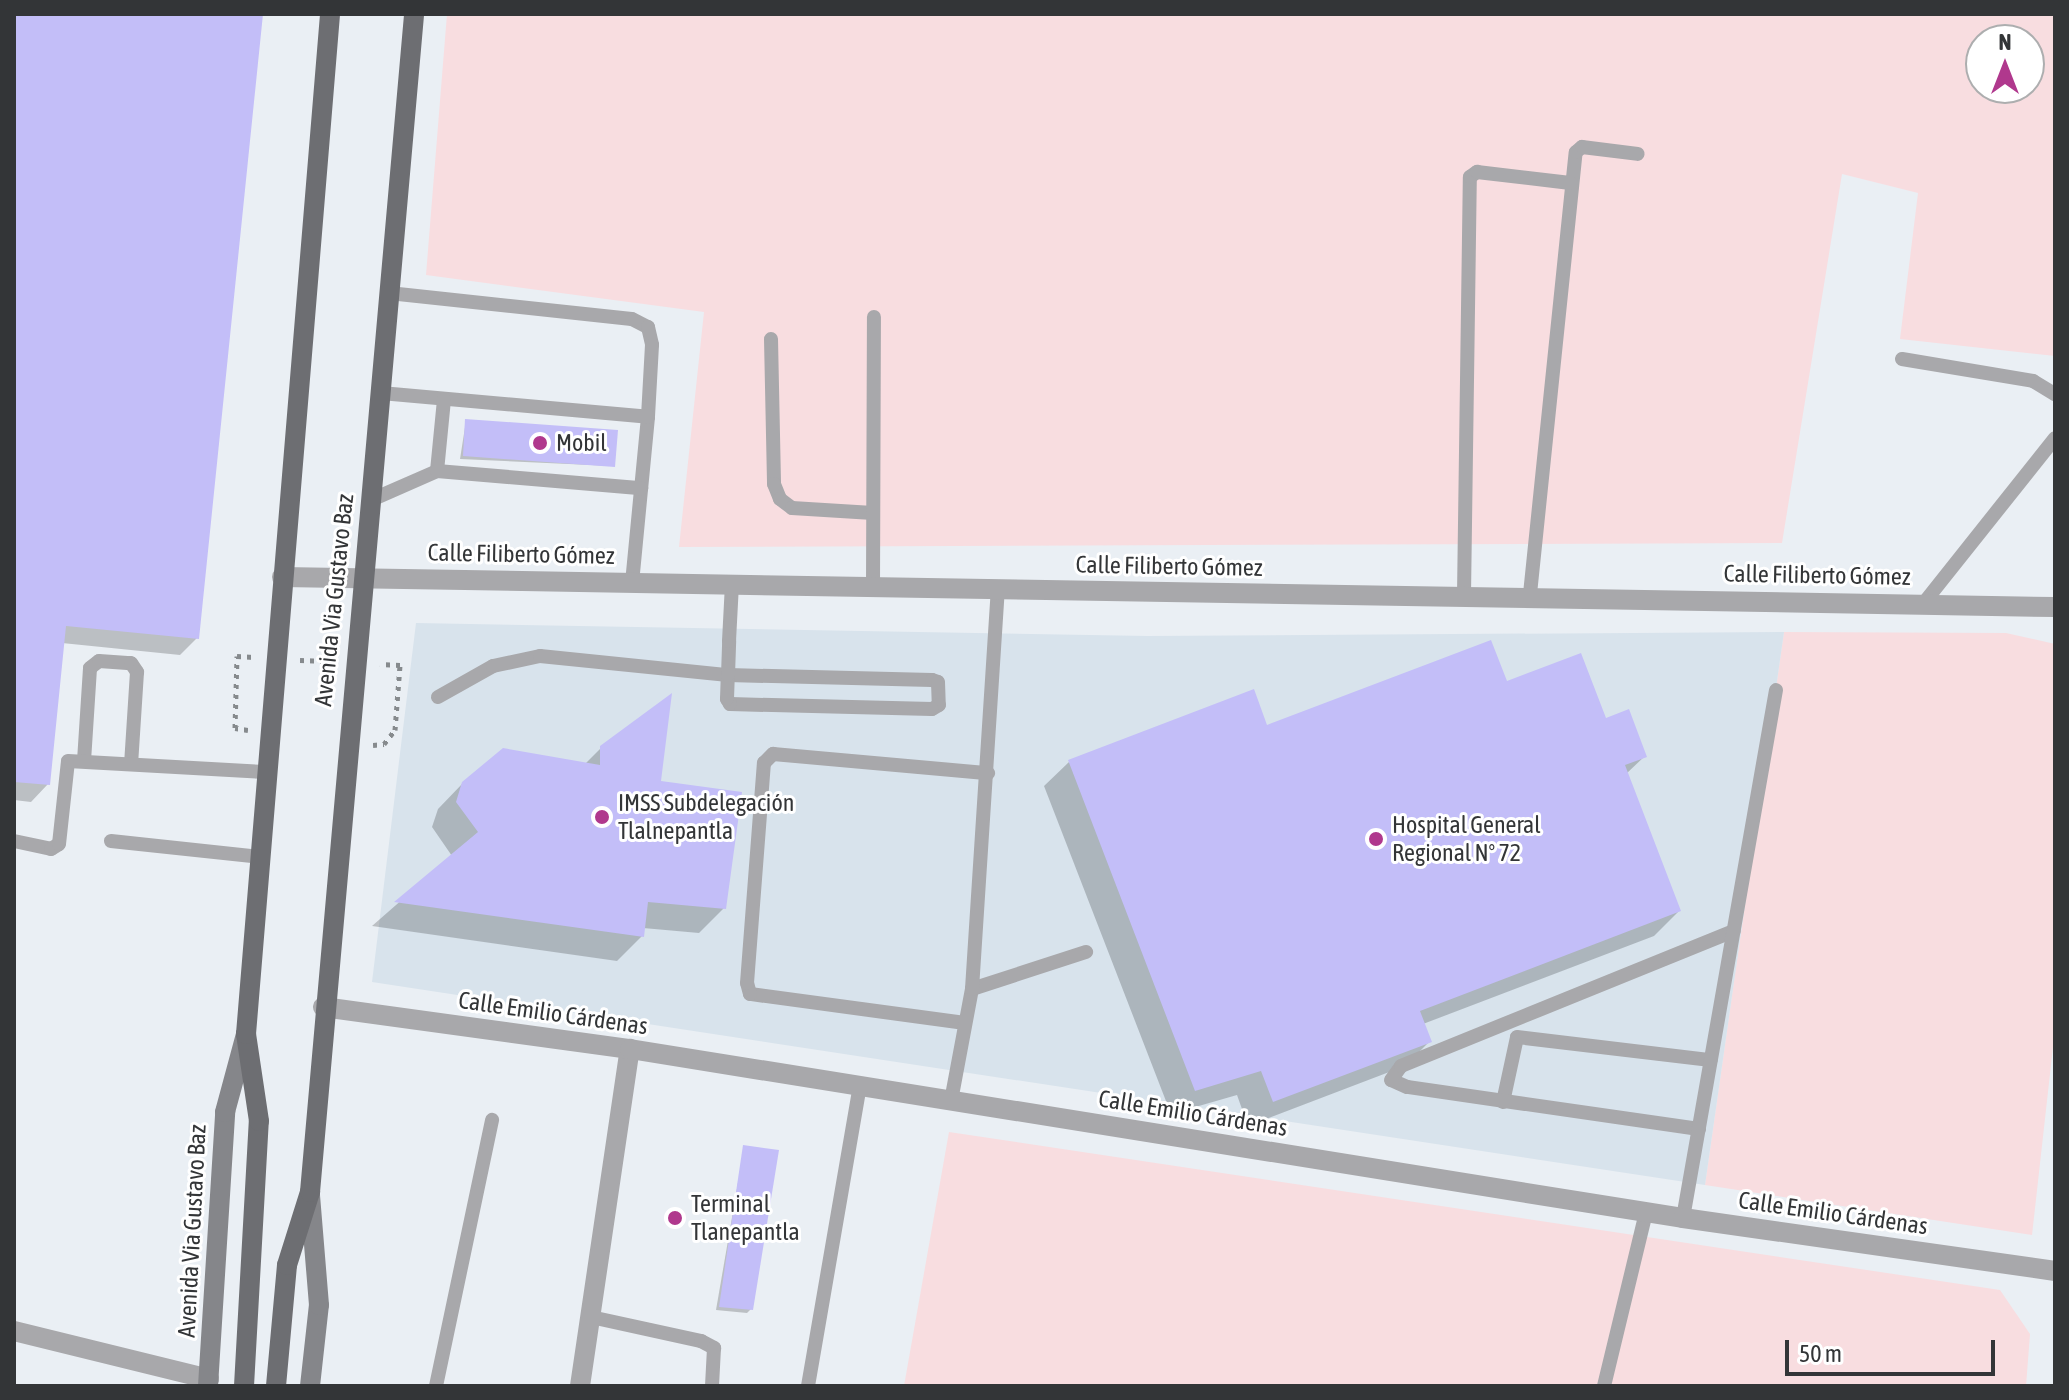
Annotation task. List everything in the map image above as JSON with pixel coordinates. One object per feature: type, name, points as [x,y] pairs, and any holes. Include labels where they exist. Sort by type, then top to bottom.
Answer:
[{"type":"main road","name":"Avenida Via Gustavo Baz","points":[[209,1383],[225,1112],[246,1034],[330,14]]},
{"type":"main road","name":"Avenida Via Gustavo Baz","points":[[310,1386],[319,1305],[310,1192],[323,1007],[414,14]]},
{"type":"main road","name":"Avenida Via Gustavo Baz","points":[[244,1386],[259,1121],[246,1034]]},
{"type":"main road","name":"Avenida Via Gustavo Baz","points":[[276,1386],[287,1265],[310,1192]]},
{"type":"street","name":"Calle Filiberto Gómez","points":[[282,577],[998,590],[1530,594],[2055,607]]},
{"type":"street","name":"Calle Emilio Cárdenas","points":[[323,1007],[630,1049],[1683,1218],[2055,1271]]},
{"type":"street","points":[[585,1385],[591,1317],[630,1049]]},
{"type":"street","points":[[14,1331],[209,1383]]},
{"type":"lane","points":[[1530,594],[1570,183],[1582,147],[1638,154]]},
{"type":"lane","points":[[1464,595],[1470,177],[1477,172],[1570,183]]},
{"type":"lane","points":[[389,293],[632,319],[648,327],[652,345],[648,417],[632,582]]},
{"type":"lane","points":[[873,587],[874,317]]},
{"type":"lane","points":[[771,339],[774,484],[780,499],[792,508],[873,513]]},
{"type":"lane","points":[[1902,359],[2033,381],[2055,394]]},
{"type":"lane","points":[[381,393],[648,417]]},
{"type":"lane","points":[[437,471],[444,399]]},
{"type":"lane","points":[[1923,604],[2055,438]]},
{"type":"lane","points":[[371,500],[437,471],[641,488]]},
{"type":"lane","points":[[438,697],[518,658],[728,675],[932,680],[938,682],[939,705],[932,709],[734,705],[727,699],[728,675],[732,584]]},
{"type":"lane","points":[[951,1101],[972,989],[998,590]]},
{"type":"lane","points":[[84,761],[90,668],[99,661],[131,663],[137,672],[131,764]]},
{"type":"lane","points":[[1683,1218],[1776,690]]},
{"type":"lane","points":[[965,1023],[750,994],[747,983],[764,763],[773,754],[988,773]]},
{"type":"lane","points":[[14,841],[56,848],[68,761],[266,772]]},
{"type":"lane","points":[[111,841],[260,857]]},
{"type":"lane","points":[[1699,1129],[1407,1087],[1391,1080],[1401,1066],[1734,931]]},
{"type":"lane","points":[[972,989],[1086,952]]},
{"type":"lane","points":[[1486,1033],[1711,1060]]},
{"type":"lane","points":[[1503,1102],[1517,1037]]},
{"type":"lane","points":[[808,1386],[860,1086]]},
{"type":"lane","points":[[436,1386],[492,1120]]},
{"type":"lane","points":[[1604,1386],[1646,1212]]},
{"type":"lane","points":[[591,1317],[701,1341],[714,1348],[712,1386]]},
{"type":"path","points":[[235,728],[237,656],[267,658]]},
{"type":"path","points":[[296,659],[341,662]]},
{"type":"path","points":[[370,663],[400,665],[395,730]]},
{"type":"shaded area","points":[[447,14],[2055,14],[2055,356],[1900,339],[1918,193],[1842,174],[1782,543],[679,547],[704,312],[426,275]]},
{"type":"shaded area","points":[[416,623],[1148,636],[1784,632],[1705,1185],[372,982]]},
{"type":"shaded area","points":[[1784,632],[2006,633],[2055,644],[2055,1029],[2032,1235],[1705,1185]]},
{"type":"shaded area","points":[[949,1132],[2000,1290],[2030,1334],[2026,1386],[904,1386]]},
{"type":"building","points":[[14,14],[263,14],[199,639],[66,626],[50,785],[14,782]]},
{"type":"building","name":"Mobil","points":[[465,419],[618,430],[615,467],[463,456]]},
{"type":"building","name":"Hospital General Regional N° 72","points":[[1491,640],[1507,681],[1581,653],[1606,718],[1629,709],[1647,757],[1625,765],[1681,911],[1420,1011],[1432,1042],[1273,1102],[1261,1071],[1195,1091],[1068,760],[1254,689],[1267,725]]},
{"type":"building","name":"IMSS Subdelegación Tlalnepantla","points":[[672,693],[661,781],[742,792],[726,909],[648,902],[644,937],[394,902],[478,832],[456,802],[462,782],[503,748],[600,765],[600,746]]},
{"type":"building","points":[[743,1145],[779,1150],[753,1310],[719,1307]]},
{"type":"place","name":"Mobil","points":[[540,443]]},
{"type":"place","name":"IMSS Subdelegación Tlalnepantla","points":[[602,817]]},
{"type":"place","name":"Hospital General Regional N° 72","points":[[1376,839]]},
{"type":"place","name":"Terminal Tlanepantla","points":[[675,1218]]}]
